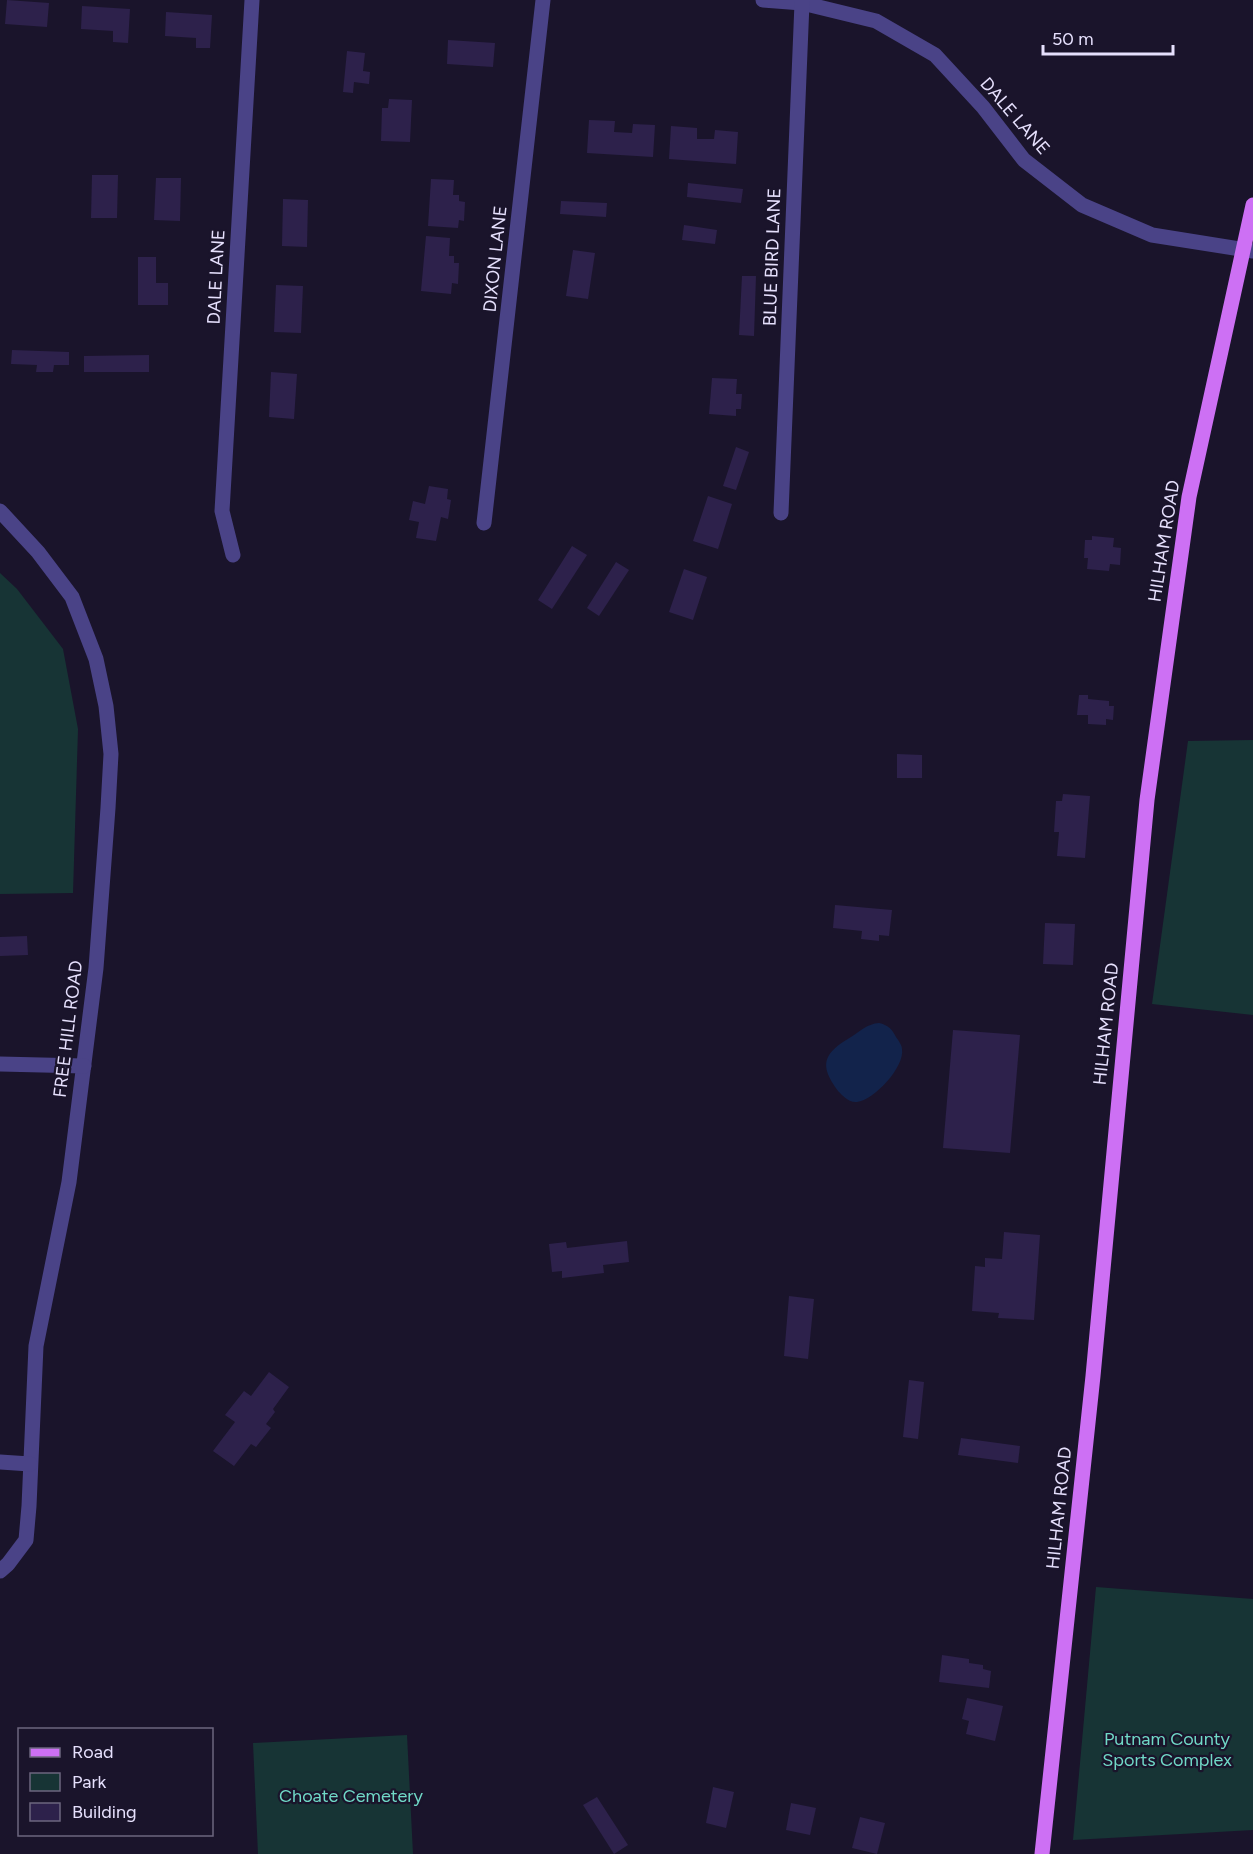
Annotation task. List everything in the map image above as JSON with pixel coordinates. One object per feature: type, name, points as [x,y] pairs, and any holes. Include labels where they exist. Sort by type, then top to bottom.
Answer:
[{"type":"main road","name":"HILHAM ROAD","points":[[1042,1854],[1093,1376],[1147,800],[1189,497],[1248,250],[1253,205]]},
{"type":"street","name":"DALE LANE","points":[[233,555],[222,511],[252,0]]},
{"type":"street","name":"DIXON LANE","points":[[484,523],[543,0]]},
{"type":"street","name":"DALE LANE","points":[[763,0],[802,3],[876,21],[935,55],[983,107],[1024,160],[1082,205],[1152,235],[1248,250]]},
{"type":"street","name":"BLUE BIRD LANE","points":[[781,513],[802,3]]},
{"type":"street","name":"FREE HILL ROAD","points":[[0,511],[38,552],[72,597],[96,658],[106,706],[111,754],[96,968],[84,1066],[69,1182],[36,1346],[26,1540],[0,1571]]},
{"type":"street","points":[[0,1064],[84,1066]]},
{"type":"street","points":[[0,1462],[30,1464]]},
{"type":"green space","points":[[0,573],[17,589],[63,649],[78,729],[73,893],[0,894]]},
{"type":"green space","points":[[1253,740],[1253,1015],[1152,1004],[1188,741]]},
{"type":"green space","name":"Putnam County Sports Complex","points":[[1096,1587],[1253,1599],[1253,1830],[1073,1840]]},
{"type":"green space","name":"Choate Cemetery","points":[[407,1735],[413,1854],[258,1854],[253,1743]]},
{"type":"water","points":[[879,1023],[887,1026],[893,1032],[901,1046],[902,1056],[899,1065],[887,1082],[872,1095],[857,1102],[851,1101],[840,1093],[832,1082],[826,1066],[827,1060],[835,1048],[842,1043],[868,1026]]},
{"type":"building","points":[[7,0],[49,3],[47,27],[5,24]]},
{"type":"building","points":[[82,6],[130,9],[128,43],[113,42],[113,31],[81,29]]},
{"type":"building","points":[[166,12],[212,15],[210,48],[196,48],[196,38],[165,36]]},
{"type":"building","points":[[448,40],[495,43],[493,67],[447,64]]},
{"type":"building","points":[[347,51],[365,53],[363,71],[370,72],[369,84],[354,82],[353,93],[343,92]]},
{"type":"building","points":[[389,99],[412,100],[410,142],[381,141],[382,108],[388,108]]},
{"type":"building","points":[[589,120],[615,121],[614,132],[632,133],[633,124],[655,125],[653,157],[587,153]]},
{"type":"building","points":[[671,126],[697,128],[697,139],[714,139],[715,130],[738,132],[736,164],[669,159]]},
{"type":"building","points":[[92,175],[118,175],[117,218],[91,218]]},
{"type":"building","points":[[156,178],[181,178],[180,221],[154,220]]},
{"type":"building","points":[[431,179],[454,180],[453,195],[459,195],[459,201],[465,202],[464,221],[459,220],[458,228],[428,226]]},
{"type":"building","points":[[688,183],[743,189],[741,203],[687,197]]},
{"type":"building","points":[[283,199],[308,200],[307,247],[282,246]]},
{"type":"building","points":[[561,201],[607,203],[606,217],[560,214]]},
{"type":"building","points":[[684,225],[717,230],[715,244],[682,240]]},
{"type":"building","points":[[426,236],[450,238],[449,256],[454,256],[454,263],[459,263],[458,284],[452,283],[451,294],[421,291]]},
{"type":"building","points":[[573,250],[595,253],[588,299],[566,296]]},
{"type":"building","points":[[138,257],[156,257],[156,283],[168,283],[168,305],[138,305]]},
{"type":"building","points":[[742,276],[756,276],[754,336],[739,335]]},
{"type":"building","points":[[276,285],[303,286],[301,333],[274,332]]},
{"type":"building","points":[[12,350],[69,352],[69,365],[54,365],[53,372],[36,372],[37,365],[11,364]]},
{"type":"building","points":[[149,355],[149,372],[84,372],[84,356]]},
{"type":"building","points":[[271,372],[297,374],[294,419],[269,417]]},
{"type":"building","points":[[712,378],[737,379],[736,394],[742,394],[741,409],[736,409],[736,416],[709,414]]},
{"type":"building","points":[[736,447],[749,452],[736,490],[723,486]]},
{"type":"building","points":[[429,486],[448,489],[447,499],[451,500],[448,519],[441,517],[436,541],[416,538],[419,522],[409,520],[413,501],[425,504]]},
{"type":"building","points":[[708,496],[732,504],[718,549],[693,541]]},
{"type":"building","points":[[1092,536],[1114,538],[1113,547],[1121,548],[1120,565],[1110,564],[1109,571],[1087,569],[1088,558],[1084,558],[1085,540],[1092,540]]},
{"type":"building","points":[[572,546],[587,555],[552,609],[538,600]]},
{"type":"building","points":[[616,562],[629,570],[599,616],[587,608]]},
{"type":"building","points":[[684,569],[707,577],[693,620],[669,612]]},
{"type":"building","points":[[1079,695],[1088,695],[1088,699],[1109,701],[1109,706],[1114,706],[1113,720],[1106,719],[1106,725],[1088,724],[1088,715],[1077,715]]},
{"type":"building","points":[[897,754],[922,755],[922,778],[897,778]]},
{"type":"building","points":[[1063,794],[1090,796],[1085,858],[1057,856],[1059,832],[1054,832],[1056,801],[1062,801]]},
{"type":"building","points":[[835,905],[892,910],[889,936],[879,935],[879,941],[861,939],[862,931],[833,928]]},
{"type":"building","points":[[1045,923],[1075,924],[1073,965],[1043,964]]},
{"type":"building","points":[[27,936],[28,955],[0,956],[0,937]]},
{"type":"building","points":[[953,1030],[1020,1035],[1010,1153],[943,1148]]},
{"type":"building","points":[[1004,1232],[1040,1235],[1034,1320],[998,1318],[999,1313],[972,1311],[975,1266],[985,1267],[985,1258],[1002,1259]]},
{"type":"building","points":[[627,1241],[629,1262],[603,1265],[604,1273],[562,1278],[562,1271],[552,1272],[549,1244],[566,1242],[567,1248]]},
{"type":"building","points":[[789,1296],[814,1299],[808,1359],[784,1356]]},
{"type":"building","points":[[269,1372],[289,1387],[273,1409],[275,1412],[266,1424],[271,1428],[256,1447],[251,1444],[234,1466],[213,1451],[235,1422],[225,1415],[244,1391],[251,1396]]},
{"type":"building","points":[[909,1380],[924,1382],[918,1439],[903,1437]]},
{"type":"building","points":[[961,1438],[1020,1446],[1018,1463],[958,1455]]},
{"type":"building","points":[[942,1655],[969,1659],[969,1663],[983,1665],[983,1669],[991,1671],[989,1688],[939,1682]]},
{"type":"building","points":[[967,1698],[1003,1706],[995,1741],[966,1734],[969,1721],[962,1719]]},
{"type":"building","points":[[713,1787],[734,1792],[726,1828],[706,1823]]},
{"type":"building","points":[[597,1797],[628,1845],[614,1854],[583,1805]]},
{"type":"building","points":[[791,1803],[816,1808],[810,1835],[786,1830]]},
{"type":"building","points":[[860,1817],[885,1823],[877,1854],[852,1848]]}]
